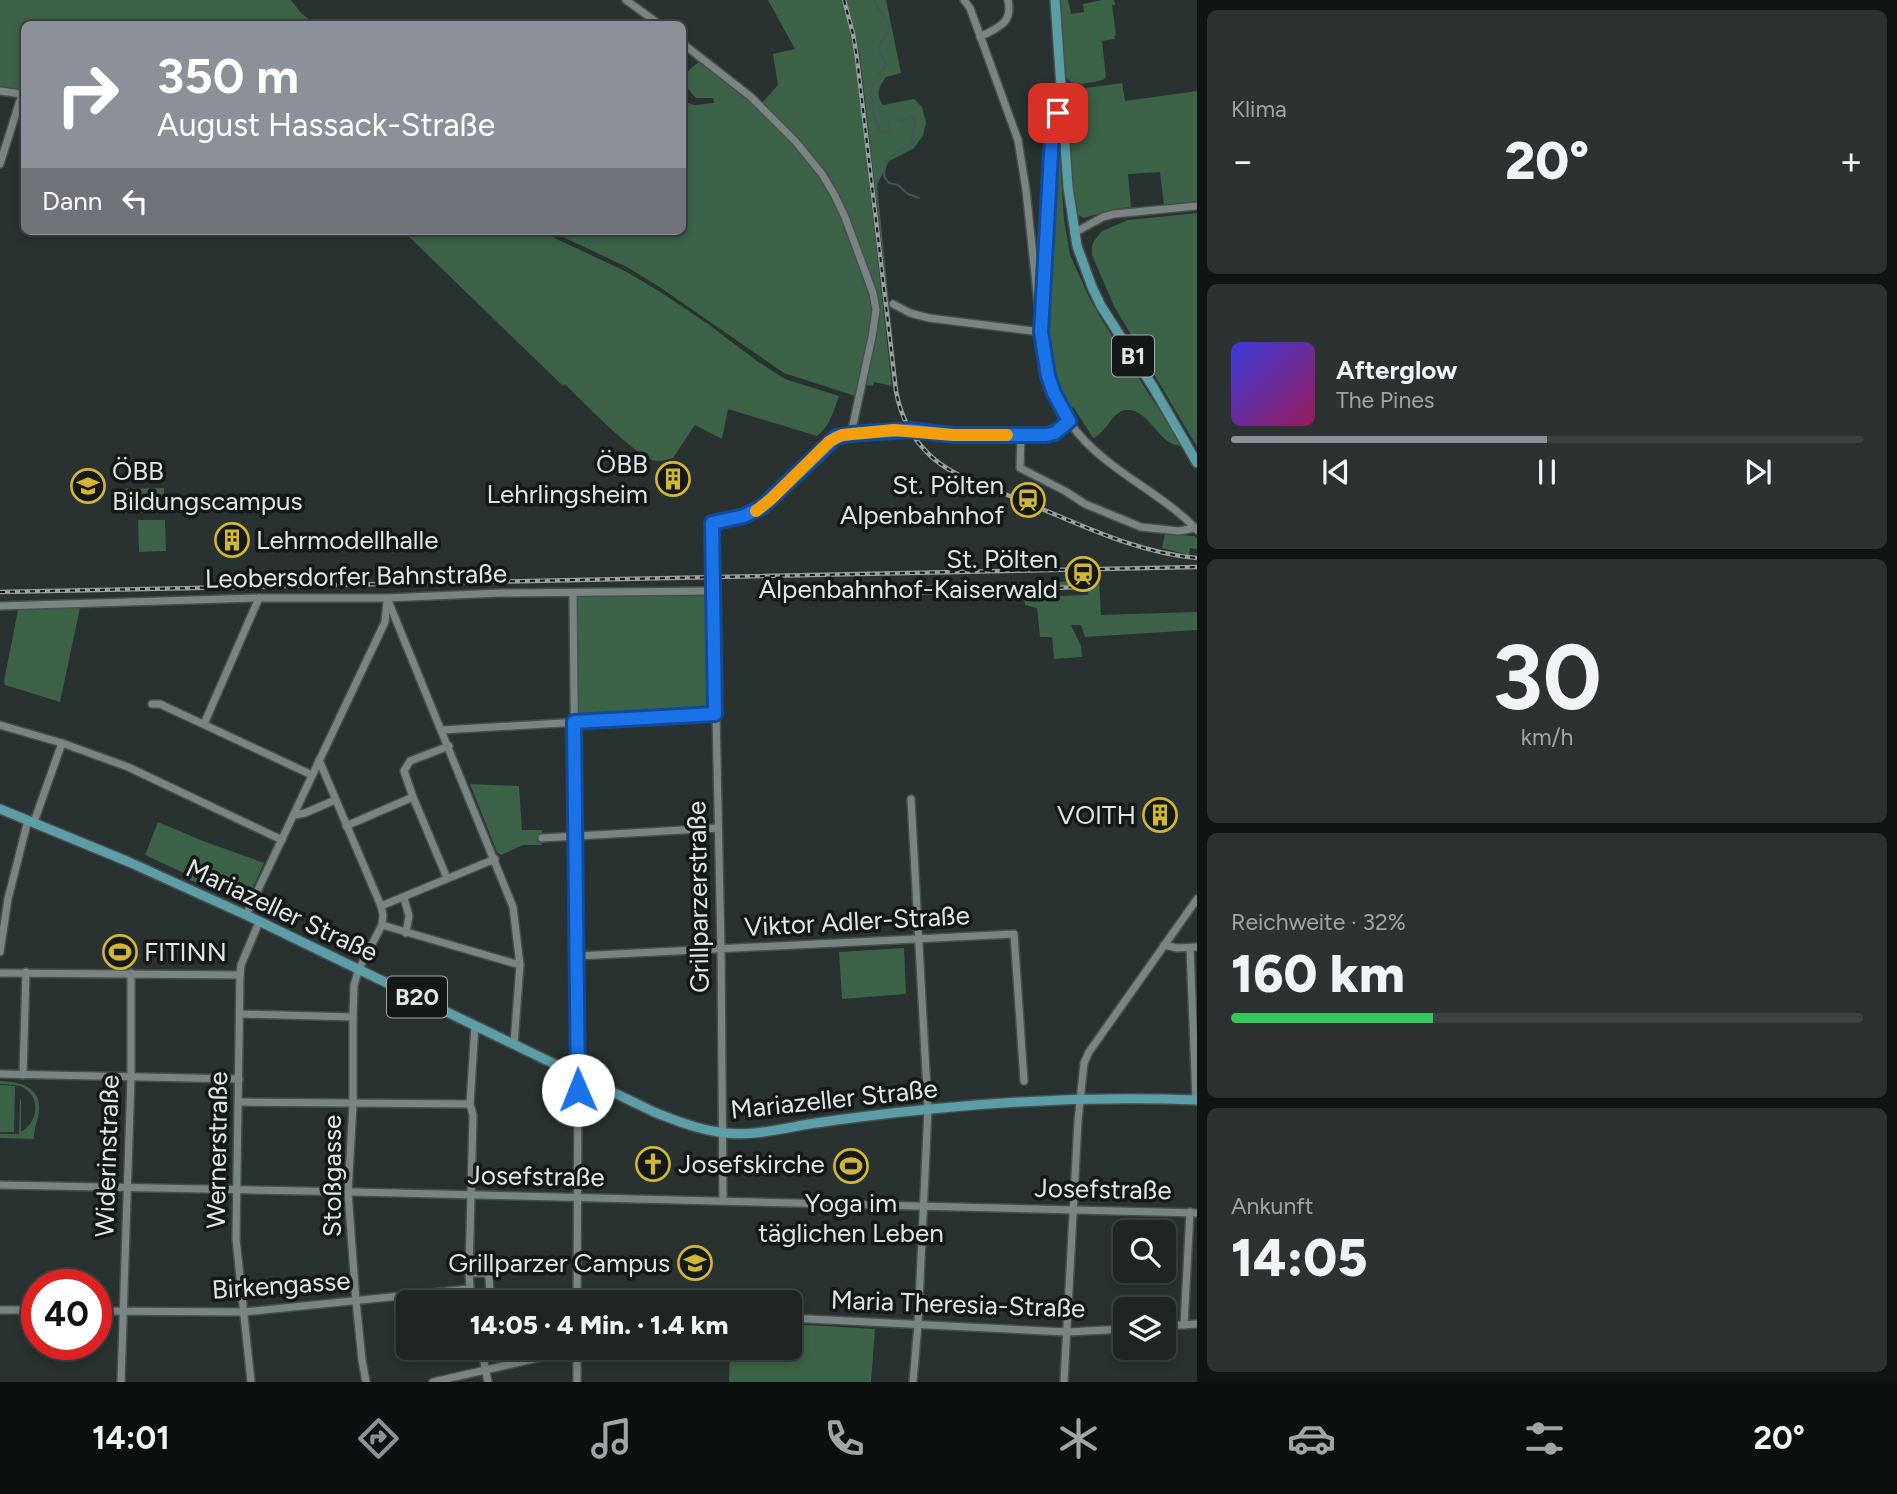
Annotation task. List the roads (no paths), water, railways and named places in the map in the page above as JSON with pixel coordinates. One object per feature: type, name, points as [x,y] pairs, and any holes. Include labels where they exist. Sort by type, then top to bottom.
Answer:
[{"type":"main road","name":"B1","points":[[1055,0],[1068,187],[1074,233],[1083,265],[1101,306],[1153,387],[1197,463]]},
{"type":"main road","name":"Mariazeller Straße","points":[[0,809],[129,862],[246,915],[687,1126],[723,1133],[753,1133],[928,1109],[1080,1100],[1196,1097]]},
{"type":"street","points":[[626,0],[655,21]]},
{"type":"street","points":[[964,0],[970,8],[1018,139],[1041,332],[1048,376],[1054,393],[1069,421],[1085,441],[1175,509],[1196,529]]},
{"type":"street","points":[[980,37],[1009,18],[1008,0]]},
{"type":"street","points":[[686,46],[751,97],[801,148],[828,184],[845,217],[873,293],[876,310],[851,434],[909,430],[953,435],[1046,435],[1055,433],[1069,421]]},
{"type":"street","points":[[0,91],[21,94]]},
{"type":"street","points":[[0,164],[21,97]]},
{"type":"street","points":[[1041,332],[1053,118],[1063,112]]},
{"type":"street","points":[[1074,233],[1103,217],[1115,214],[1197,206]]},
{"type":"street","points":[[1030,238],[1047,239]]},
{"type":"street","points":[[893,304],[910,313],[929,318],[1041,332]]},
{"type":"street","name":"Grillparzerstraße","points":[[723,1201],[712,523],[744,516],[762,507],[830,441],[851,434]]},
{"type":"street","points":[[1021,435],[1020,468],[1085,504],[1148,529],[1196,529]]},
{"type":"street","name":"Leobersdorfer Bahnstraße","points":[[0,606],[259,598],[712,591]]},
{"type":"street","points":[[573,593],[578,1075],[577,1290]]},
{"type":"street","points":[[204,723],[259,598]]},
{"type":"street","points":[[387,598],[516,915],[520,965],[513,1044]]},
{"type":"street","points":[[246,915],[385,622],[387,598]]},
{"type":"street","points":[[152,704],[160,704],[204,723],[312,775]]},
{"type":"street","points":[[442,730],[715,714]]},
{"type":"street","points":[[0,725],[62,743],[128,767],[282,840]]},
{"type":"street","points":[[0,952],[8,899],[31,821],[62,743]]},
{"type":"street","points":[[447,878],[404,771],[410,761],[449,746]]},
{"type":"street","points":[[319,760],[381,906],[382,925],[520,965]]},
{"type":"street","points":[[346,826],[413,797]]},
{"type":"street","points":[[911,799],[928,1109],[925,1207],[913,1382]]},
{"type":"street","points":[[295,815],[335,800]]},
{"type":"street","points":[[542,838],[718,828]]},
{"type":"street","points":[[381,906],[495,859]]},
{"type":"street","points":[[404,898],[409,916],[406,933]]},
{"type":"street","points":[[1064,1382],[1084,1063],[1089,1052],[1197,899]]},
{"type":"street","name":"Wernerstraße","points":[[251,1382],[236,1239],[236,1190],[240,975],[241,965],[259,922]]},
{"type":"street","name":"Stoßgasse","points":[[366,1382],[356,1301],[348,1192],[353,1104],[354,985],[359,969],[382,925]]},
{"type":"street","name":"Viktor Adler-Straße","points":[[577,956],[1014,933],[1024,1081]]},
{"type":"street","points":[[1164,944],[1177,948],[1193,948],[1191,974],[1196,1097]]},
{"type":"street","points":[[0,972],[240,975]]},
{"type":"street","points":[[23,1075],[26,972]]},
{"type":"street","name":"Widerinstraße","points":[[121,1382],[131,1077],[131,973]]},
{"type":"street","points":[[240,1014],[353,1017]]},
{"type":"street","points":[[469,1289],[470,1104],[475,1025]]},
{"type":"street","points":[[0,1074],[239,1079]]},
{"type":"street","points":[[239,1102],[470,1104]]},
{"type":"street","name":"Josefstraße","points":[[0,1185],[1194,1212]]},
{"type":"street","points":[[1184,1325],[1194,1212]]},
{"type":"street","points":[[469,1273],[485,1273],[489,1276],[490,1290]]},
{"type":"street","name":"Birkengasse","points":[[112,1312],[244,1312],[469,1289]]},
{"type":"street","points":[[0,1310],[21,1310]]},
{"type":"street","name":"Maria Theresia-Straße","points":[[802,1319],[1067,1332],[1113,1330]]},
{"type":"street","points":[[1176,1325],[1197,1324]]},
{"type":"street","points":[[484,1360],[488,1382]]},
{"type":"street","points":[[433,1382],[527,1360]]},
{"type":"street","points":[[577,1360],[577,1382]]},
{"type":"waterway","points":[[874,0],[888,21],[889,28],[879,46],[886,65],[875,79],[872,89],[877,124],[883,134],[888,131],[890,118],[902,122],[911,116],[915,121],[912,144],[889,159],[884,176],[889,183],[898,185],[908,194],[919,198]]},
{"type":"railway","points":[[844,0],[857,58],[896,391],[904,419],[914,436],[926,452],[943,466],[975,482],[1129,544],[1197,558]]},
{"type":"railway","points":[[0,592],[1197,567]]},
{"type":"railway","points":[[819,585],[913,593],[1081,587]]},
{"type":"place","name":"ÖBB Lehrlingsheim","points":[[673,479]]},
{"type":"place","name":"ÖBB Bildungscampus","points":[[88,486]]},
{"type":"place","name":"St. Pölten Alpenbahnhof","points":[[1028,500]]},
{"type":"place","name":"Lehrmodellhalle","points":[[232,540]]},
{"type":"place","name":"St. Pölten Alpenbahnhof-Kaiserwald","points":[[1083,574]]},
{"type":"place","name":"VOITH","points":[[1160,815]]},
{"type":"place","name":"FITINN","points":[[120,952]]},
{"type":"place","name":"Josefskirche","points":[[653,1164]]},
{"type":"place","name":"Yoga im täglichen Leben","points":[[851,1166]]},
{"type":"place","name":"Grillparzer Campus","points":[[695,1263]]}]
